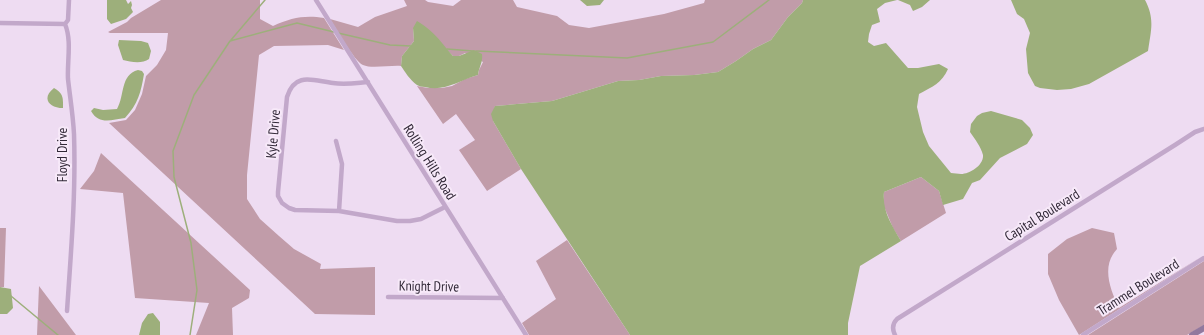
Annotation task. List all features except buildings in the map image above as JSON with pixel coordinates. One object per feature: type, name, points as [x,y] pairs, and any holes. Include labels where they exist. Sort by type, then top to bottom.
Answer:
[{"type":"street","name":"Floyd Drive","points":[[67,311],[73,211],[74,135],[68,74],[69,36],[66,24],[68,20],[69,0]]},
{"type":"street","name":"Rolling Hills Road","points":[[316,0],[526,335]]},
{"type":"street","points":[[0,23],[66,24]]},
{"type":"street","name":"Kyle Drive","points":[[368,82],[342,84],[304,79],[293,86],[287,97],[278,192],[280,200],[286,207],[295,210],[339,211],[397,221],[410,221],[426,217],[446,207]]},
{"type":"street","name":"Capital Boulevard","points":[[895,335],[892,328],[897,319],[1195,132],[1204,129]]},
{"type":"street","points":[[336,141],[342,168],[339,211]]},
{"type":"street","name":"Trammel Boulevard","points":[[1083,335],[1204,258]]},
{"type":"street","name":"Knight Drive","points":[[388,297],[503,298]]},
{"type":"street","points":[[1192,335],[1204,328]]},
{"type":"shaded area","points":[[107,0],[126,0],[128,4],[131,1],[131,8],[133,12],[126,19],[111,24],[107,19]]},
{"type":"shaded area","points":[[161,0],[260,0],[260,19],[273,26],[298,18],[324,18],[344,50],[328,45],[274,46],[259,55],[247,175],[247,199],[260,219],[294,249],[321,264],[320,269],[375,267],[375,315],[315,314],[109,123],[126,120],[135,110],[142,94],[146,76],[157,65],[166,50],[168,33],[108,32],[127,22]]},
{"type":"shaded area","points":[[404,0],[425,0],[428,2],[453,6],[461,0],[513,0],[517,7],[557,16],[569,25],[589,28],[664,14],[704,3],[705,0],[803,0],[771,40],[753,49],[718,72],[618,81],[552,101],[495,106],[493,121],[521,169],[487,191],[459,150],[475,140],[456,114],[443,124],[417,86],[442,88],[452,86],[465,79],[478,75],[483,62],[465,53],[459,56],[453,56],[445,48],[413,28],[414,41],[402,56],[401,66],[376,67],[363,65],[345,44],[330,19],[358,27],[375,17],[407,6]]},
{"type":"shaded area","points":[[580,0],[604,0],[600,5],[587,6]]},
{"type":"shaded area","points":[[803,0],[897,0],[885,3],[877,9],[880,22],[872,25],[868,42],[874,46],[886,43],[908,68],[918,68],[939,64],[948,69],[940,81],[919,94],[917,107],[923,132],[929,146],[951,173],[965,174],[972,171],[983,159],[978,143],[970,132],[971,124],[977,116],[982,113],[991,111],[1022,120],[1030,128],[1033,135],[1027,144],[1000,158],[980,180],[972,183],[963,199],[943,205],[939,191],[921,177],[884,192],[886,212],[901,241],[860,266],[848,323],[848,335],[630,335],[521,169],[493,121],[491,114],[495,106],[552,101],[618,81],[718,72],[753,49],[771,40]]},
{"type":"shaded area","points":[[898,0],[930,0],[922,7],[913,11],[910,5]]},
{"type":"shaded area","points":[[1011,0],[1145,0],[1151,19],[1148,51],[1089,84],[1071,89],[1057,90],[1040,88],[1035,86],[1028,73],[1026,49],[1030,33],[1024,19],[1017,14]]},
{"type":"shaded area","points":[[417,21],[433,33],[453,56],[459,56],[474,50],[482,54],[478,75],[446,87],[439,88],[422,87],[414,83],[401,66],[402,56],[414,41],[413,28]]},
{"type":"shaded area","points":[[119,40],[141,41],[148,43],[151,51],[149,59],[140,62],[123,60],[118,45]]},
{"type":"shaded area","points":[[138,70],[142,71],[144,74],[140,92],[136,103],[125,118],[102,120],[94,115],[91,111],[94,108],[103,110],[117,109],[128,76]]},
{"type":"shaded area","points":[[54,88],[60,92],[62,96],[63,108],[58,108],[48,102],[48,95]]},
{"type":"shaded area","points":[[101,153],[250,290],[249,298],[232,308],[233,335],[196,335],[209,303],[135,298],[123,193],[80,189],[94,171]]},
{"type":"shaded area","points":[[921,177],[939,191],[946,213],[901,241],[893,228],[883,204],[884,192]]},
{"type":"shaded area","points":[[0,228],[6,228],[4,287],[0,287]]},
{"type":"shaded area","points":[[1092,228],[1114,233],[1117,249],[1109,263],[1108,270],[1110,285],[1119,308],[1204,255],[1079,335],[1059,300],[1048,274],[1048,254],[1067,239]]},
{"type":"shaded area","points":[[567,240],[630,335],[529,335],[522,323],[556,299],[536,261]]},
{"type":"shaded area","points":[[1204,261],[1204,325],[1187,335],[1088,335]]},
{"type":"shaded area","points":[[39,286],[76,335],[37,335]]},
{"type":"shaded area","points":[[0,287],[11,289],[13,308],[7,314],[0,314]]},
{"type":"shaded area","points":[[153,313],[160,322],[160,335],[139,335],[142,323],[148,314]]},
{"type":"waterway","points":[[231,40],[265,0]]},
{"type":"waterway","points":[[476,51],[627,58],[713,42],[769,0]]},
{"type":"waterway","points":[[190,335],[197,290],[191,243],[174,177],[173,151],[194,95],[230,41],[297,23],[334,32]]},
{"type":"waterway","points":[[338,33],[390,45],[411,46]]},
{"type":"waterway","points":[[447,49],[473,51]]},
{"type":"waterway","points":[[11,296],[58,335]]}]
